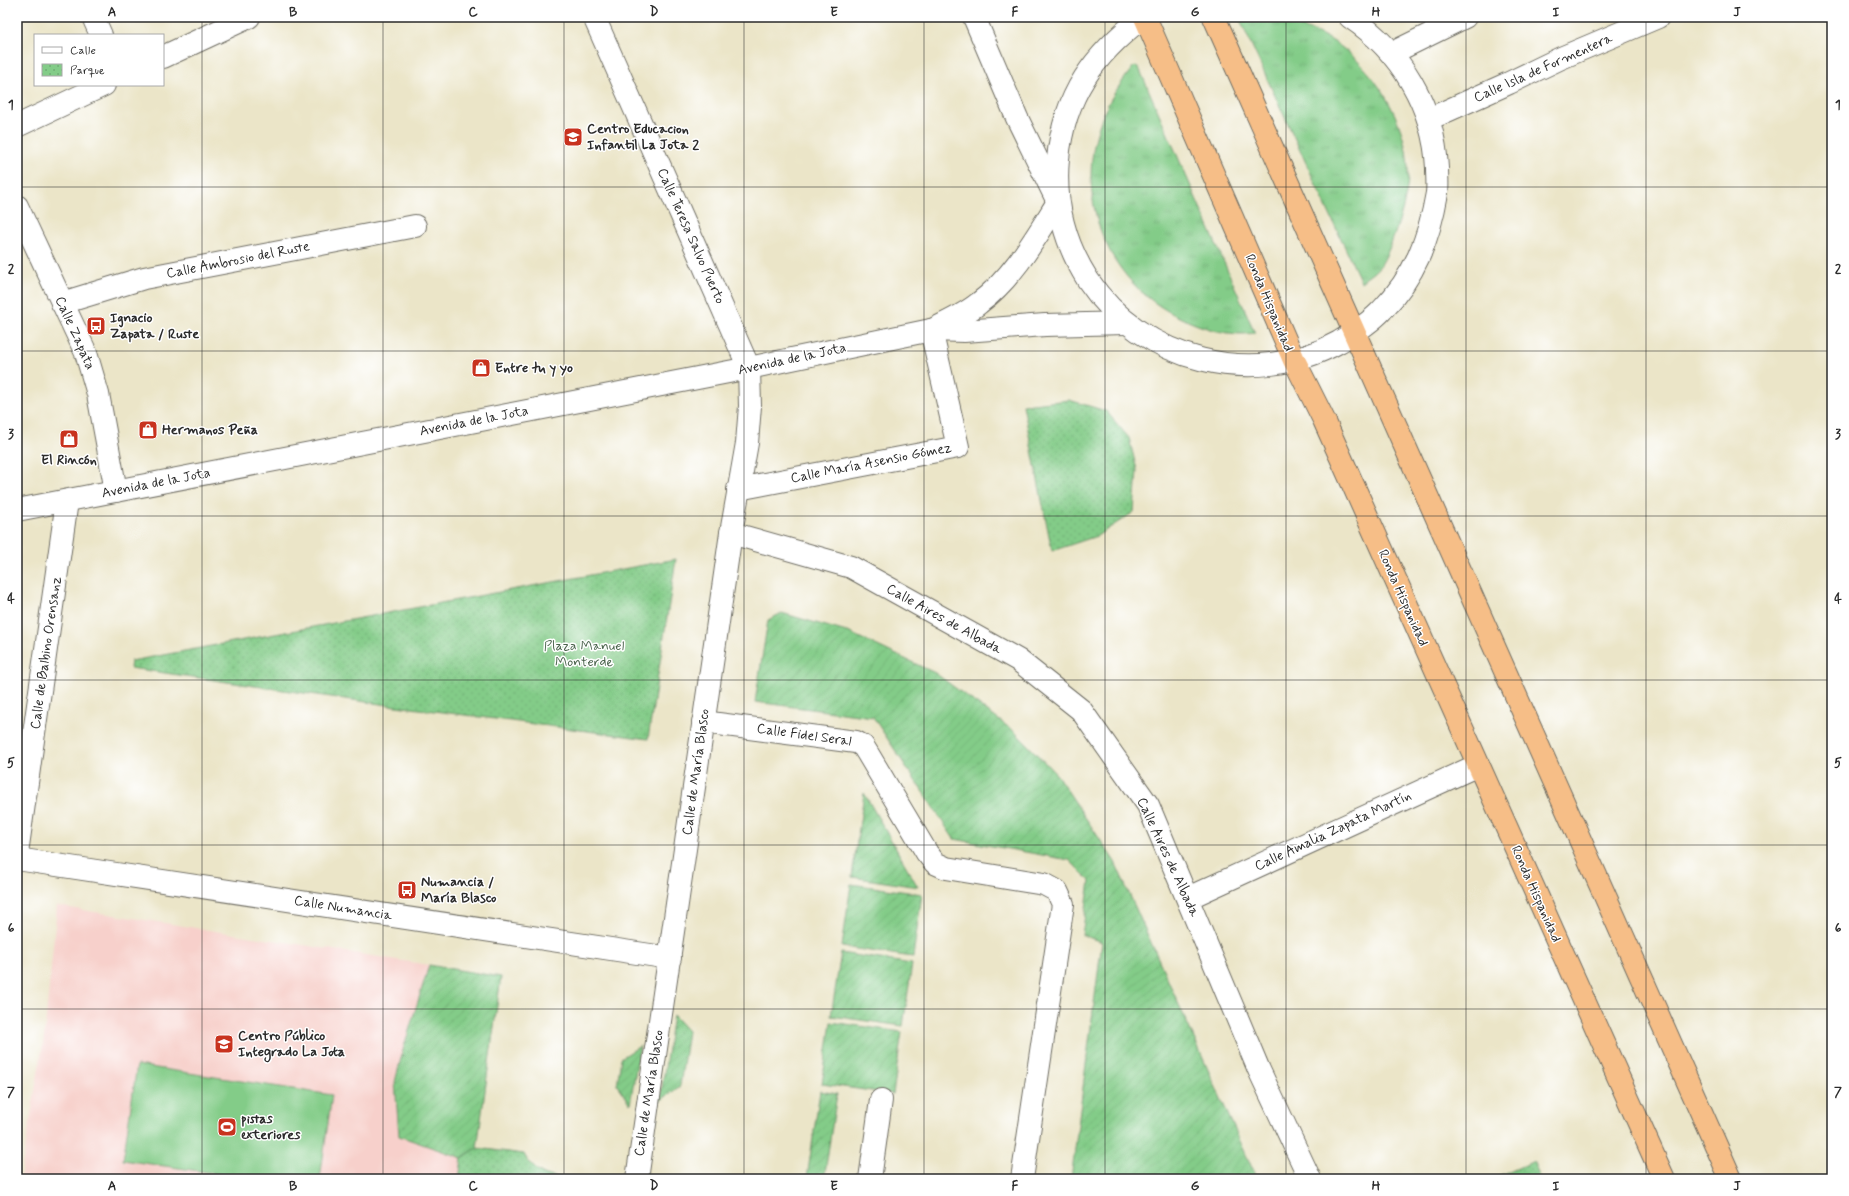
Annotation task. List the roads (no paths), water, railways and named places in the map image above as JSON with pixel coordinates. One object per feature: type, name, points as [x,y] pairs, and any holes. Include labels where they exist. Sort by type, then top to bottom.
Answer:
[{"type":"highway","name":"Ronda Hispanidad","points":[[1144,17],[1294,360],[1324,420],[1664,1179]]},
{"type":"highway","points":[[1214,17],[1731,1179]]},
{"type":"street","points":[[93,17],[101,34]]},
{"type":"street","points":[[164,57],[249,17]]},
{"type":"street","name":"Calle Teresa Salvo Puerto","points":[[594,17],[749,368]]},
{"type":"street","points":[[974,17],[1017,118],[1058,202]]},
{"type":"street","points":[[1144,17],[1120,35],[1098,57],[1081,83],[1071,104],[1060,141],[1057,171],[1058,202],[1063,226],[1079,266],[1095,290],[1110,308],[1127,323],[1146,337],[1171,350],[1201,360],[1233,366],[1264,365],[1294,360],[1326,349],[1354,333],[1381,312],[1403,285],[1421,254],[1430,228],[1437,188],[1436,153],[1429,119],[1414,84],[1392,53],[1357,20]]},
{"type":"street","points":[[1392,53],[1465,17]]},
{"type":"street","name":"Calle Isla de Formentera","points":[[1429,119],[1561,58],[1658,17]]},
{"type":"street","points":[[17,126],[102,86]]},
{"type":"street","name":"Avenida de la Jota","points":[[931,330],[962,315],[980,303],[1003,282],[1032,242],[1058,202]]},
{"type":"street","name":"Calle Zapata","points":[[17,206],[86,353],[93,374],[116,491]]},
{"type":"street","name":"Calle Ambrosio del Ruste","points":[[62,303],[144,278],[415,226]]},
{"type":"street","name":"Avenida de la Jota","points":[[17,510],[749,368],[931,330],[964,331],[1045,325],[1127,323]]},
{"type":"street","name":"Calle María Asensio Gómez","points":[[738,489],[958,447],[931,330]]},
{"type":"street","name":"Calle de María Blasco","points":[[636,1178],[670,958],[731,533],[747,442],[750,416],[749,368]]},
{"type":"street","name":"Calle de Balbino Orensanz","points":[[17,853],[67,501]]},
{"type":"street","name":"Calle Aires de Albada","points":[[731,533],[851,567],[1018,660],[1081,710],[1148,805],[1259,1070],[1310,1179]]},
{"type":"street","name":"Calle Fidel Seral","points":[[703,722],[856,742],[863,746],[927,853],[936,863],[946,868],[1044,884],[1058,892],[1063,904],[1061,920],[1022,1179]]},
{"type":"street","name":"Calle Amalia Zapata Martín","points":[[1188,898],[1478,765]]},
{"type":"street","name":"Calle Numancia","points":[[17,859],[670,958]]},
{"type":"street","points":[[870,1179],[881,1100]]},
{"type":"place","name":"Centro Educacion Infantil La Jota 2","points":[[573,137]]},
{"type":"place","name":"Ignacio Zapata / Ruste","points":[[96,326]]},
{"type":"place","name":"Entre tu y yo","points":[[481,368]]},
{"type":"place","name":"Hermanos Peña","points":[[148,430]]},
{"type":"place","name":"El Rincón","points":[[69,439]]},
{"type":"place","name":"Numancia / María Blasco","points":[[407,890]]},
{"type":"place","name":"Centro Público Integrado La Jota","points":[[224,1044]]},
{"type":"place","name":"pistas exteriores","points":[[227,1127]]},
{"type":"park label","name":"Plaza Manuel Monterde","points":[[584,654]]}]
